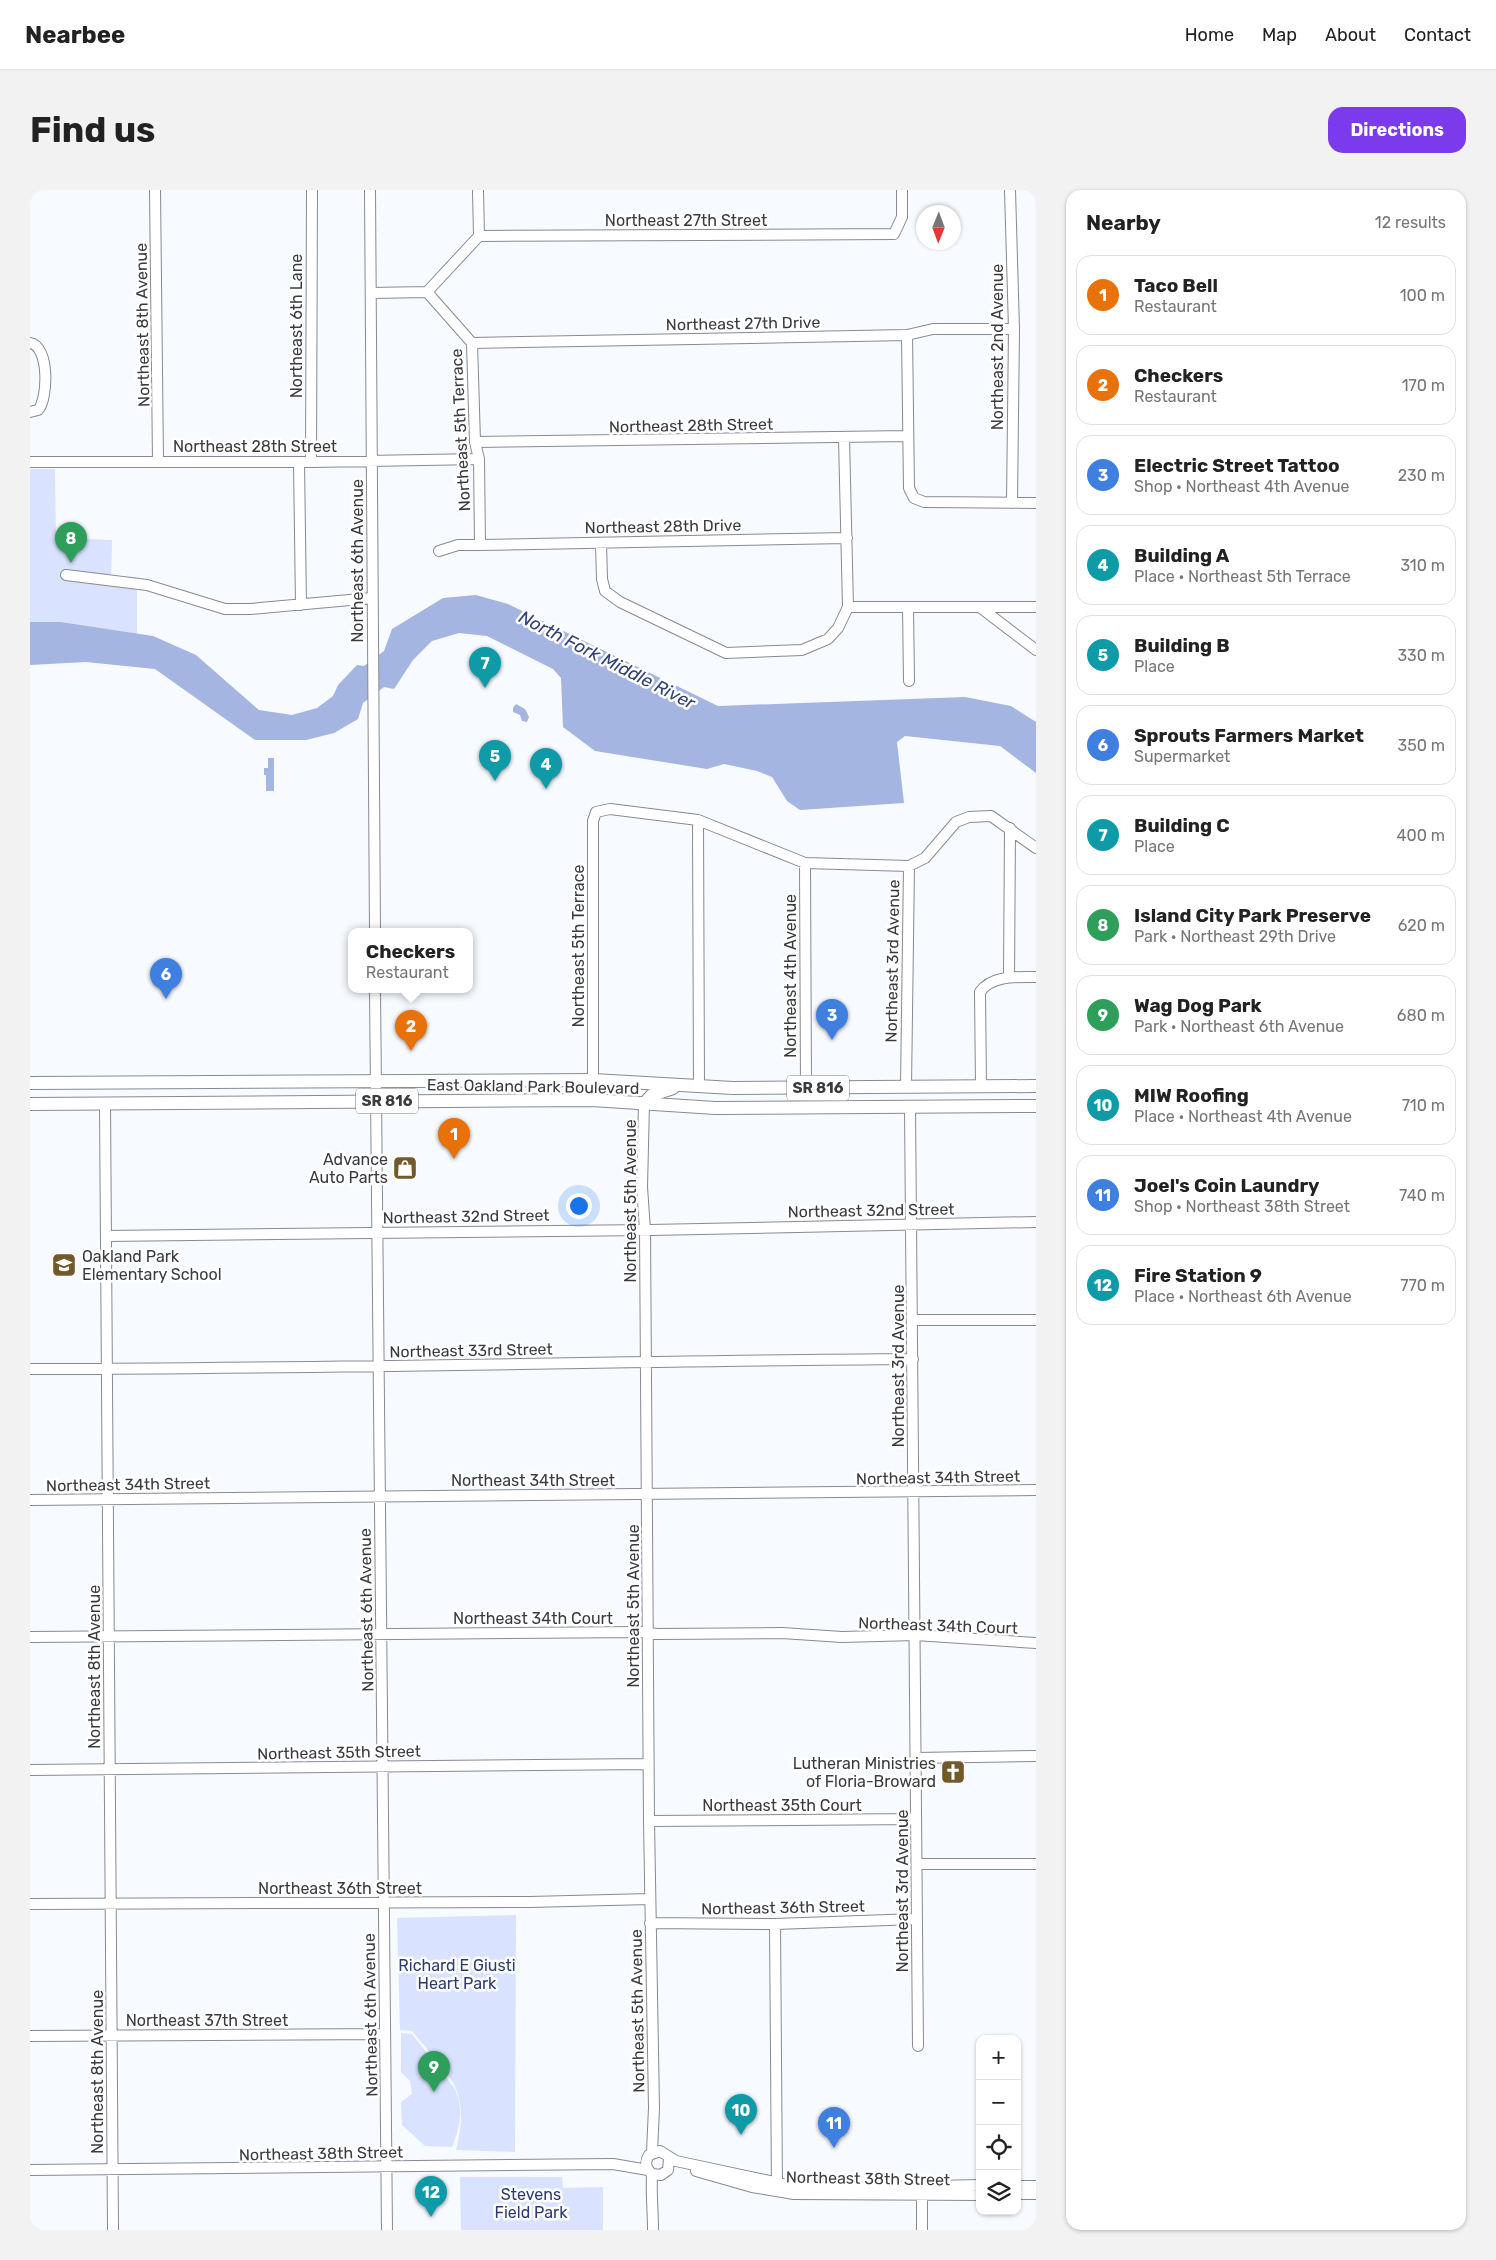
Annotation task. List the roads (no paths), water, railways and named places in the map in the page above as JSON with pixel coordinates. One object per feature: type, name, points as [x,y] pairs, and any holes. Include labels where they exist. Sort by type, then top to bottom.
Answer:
[{"type":"main road","name":"East Oakland Park Boulevard","points":[[30,1083],[593,1080],[699,1087],[1036,1086]]},
{"type":"main road","points":[[56,1104],[58,1094],[62,1089],[74,1083]]},
{"type":"main road","points":[[644,1104],[652,1095],[680,1086]]},
{"type":"main road","points":[[910,1107],[918,1095],[937,1087]]},
{"type":"main road","points":[[782,1108],[796,1100],[803,1094],[806,1088]]},
{"type":"main road","name":"East Oakland Park Boulevard","points":[[30,1104],[592,1100],[698,1108],[1036,1106]]},
{"type":"street","name":"Northeast 8th Avenue","points":[[155,190],[158,460]]},
{"type":"street","name":"Northeast 6th Lane","points":[[311,462],[312,190]]},
{"type":"street","name":"Northeast 6th Avenue","points":[[370,190],[375,928]]},
{"type":"street","points":[[371,293],[427,292],[479,236],[478,190]]},
{"type":"street","name":"Northeast 27th Street","points":[[479,236],[894,234],[902,217],[902,190]]},
{"type":"street","name":"Northeast 2nd Avenue","points":[[1010,190],[1014,329],[1012,503]]},
{"type":"street","name":"Northeast 5th Terrace","points":[[427,292],[472,342],[475,442],[479,459],[480,544]]},
{"type":"street","name":"Northeast 27th Drive","points":[[472,342],[907,335],[933,329],[1014,329]]},
{"type":"street","points":[[907,335],[909,488],[914,498],[924,502],[1036,502]]},
{"type":"street","points":[[30,343],[34,344],[42,352],[44,367],[43,405],[38,410],[30,412]]},
{"type":"street","name":"Northeast 28th Street","points":[[475,442],[908,436]]},
{"type":"street","points":[[601,542],[602,580],[605,591],[620,602],[726,652],[802,650],[828,639],[838,628],[848,607],[844,438]]},
{"type":"street","name":"Northeast 28th Street","points":[[30,462],[158,460],[311,462],[479,459]]},
{"type":"street","points":[[300,462],[301,605]]},
{"type":"street","name":"Northeast 28th Drive","points":[[480,544],[847,538]]},
{"type":"street","points":[[439,551],[458,545],[480,544]]},
{"type":"street","points":[[66,575],[147,585],[225,609],[301,605],[372,598]]},
{"type":"street","points":[[848,607],[1036,607]]},
{"type":"street","points":[[908,607],[909,681]]},
{"type":"street","points":[[981,608],[1036,650]]},
{"type":"street","name":"Northeast 5th Terrace","points":[[593,1080],[593,822],[596,812],[610,809],[698,820]]},
{"type":"street","points":[[699,1087],[698,820],[805,863],[909,866],[925,858],[956,822],[969,816],[991,816],[1036,848]]},
{"type":"street","points":[[1009,977],[1010,828]]},
{"type":"street","name":"Northeast 4th Avenue","points":[[805,863],[806,1088]]},
{"type":"street","name":"Northeast 3rd Avenue","points":[[906,1087],[909,866]]},
{"type":"street","points":[[981,1087],[980,992],[986,984],[1009,977],[1036,977]]},
{"type":"street","name":"Northeast 6th Avenue","points":[[375,993],[387,2230]]},
{"type":"street","name":"Northeast 8th Avenue","points":[[105,1104],[114,2230]]},
{"type":"street","name":"Northeast 5th Avenue","points":[[644,1104],[642,1187],[645,1230],[648,1764],[655,2165],[651,2204],[654,2210],[653,2230]]},
{"type":"street","name":"Northeast 3rd Avenue","points":[[910,1107],[918,2046]]},
{"type":"street","name":"Northeast 32nd Street","points":[[106,1236],[645,1230],[1036,1222]]},
{"type":"street","points":[[912,1320],[1036,1320]]},
{"type":"street","name":"Northeast 33rd Street","points":[[30,1369],[378,1367],[646,1361],[913,1359]]},
{"type":"street","name":"Northeast 34th Street","points":[[30,1500],[914,1493],[1036,1490]]},
{"type":"street","name":"Northeast 34th Court","points":[[30,1637],[536,1632],[782,1633],[842,1637],[915,1636],[1036,1643]]},
{"type":"street","points":[[916,1758],[1036,1756]]},
{"type":"street","name":"Northeast 35th Street","points":[[30,1770],[648,1764]]},
{"type":"street","name":"Northeast 35th Court","points":[[649,1821],[916,1819]]},
{"type":"street","points":[[917,1864],[1036,1864]]},
{"type":"street","name":"Northeast 36th Street","points":[[30,1904],[650,1899]]},
{"type":"street","name":"Northeast 36th Street","points":[[650,1923],[775,1924],[917,1919]]},
{"type":"street","points":[[775,1924],[777,2188]]},
{"type":"street","name":"Northeast 37th Street","points":[[30,2036],[385,2034]]},
{"type":"street","name":"Northeast 38th Street","points":[[655,2165],[666,2154],[670,2158],[777,2188]]},
{"type":"street","name":"Northeast 38th Street","points":[[30,2170],[655,2165],[690,2170],[777,2188],[922,2191],[976,2195]]},
{"type":"street","name":"Northeast 38th Street","points":[[922,2191],[976,2185]]},
{"type":"street","points":[[1021,2186],[1036,2186]]},
{"type":"street","points":[[922,2191],[922,2230]]},
{"type":"street","points":[[1021,2194],[1036,2194]]},
{"type":"water","name":"North Fork Middle River","points":[[476,595],[508,604],[718,706],[965,697],[1011,706],[1036,722],[1036,773],[1000,746],[905,736],[897,742],[904,803],[800,810],[787,801],[772,777],[757,771],[724,764],[707,769],[595,751],[563,727],[561,678],[553,669],[487,636],[459,633],[432,641],[413,660],[394,689],[384,687],[363,703],[358,719],[334,733],[306,740],[255,740],[155,669],[86,662],[30,665],[30,622],[61,622],[153,636],[196,655],[259,710],[292,715],[317,708],[333,696],[338,685],[357,665],[364,666],[384,651],[392,629],[443,598]]},
{"type":"water","points":[[516,704],[525,709],[529,717],[527,722],[522,721],[520,715],[513,712]]},
{"type":"water","points":[[268,758],[274,758],[274,791],[266,791],[264,768],[268,768]]},
{"type":"place","name":"Island City Park Preserve","points":[[71,563]]},
{"type":"place","name":"Building C","points":[[485,688]]},
{"type":"place","name":"Building B","points":[[495,781]]},
{"type":"place","name":"Building A","points":[[546,789]]},
{"type":"place","name":"Sprouts Farmers Market","points":[[166,999]]},
{"type":"place","name":"Electric Street Tattoo","points":[[832,1040]]},
{"type":"place","name":"Checkers","points":[[411,1051]]},
{"type":"place","name":"Taco Bell","points":[[454,1159]]},
{"type":"place","name":"Advance Auto Parts","points":[[405,1168]]},
{"type":"place","name":"Oakland Park Elementary School","points":[[64,1265]]},
{"type":"place","name":"Lutheran Ministries of Floria-Broward","points":[[953,1772]]},
{"type":"place","name":"Wag Dog Park","points":[[434,2092]]},
{"type":"place","name":"MIW Roofing","points":[[741,2135]]},
{"type":"place","name":"Joel's Coin Laundry","points":[[834,2148]]},
{"type":"place","name":"Fire Station 9","points":[[431,2217]]},
{"type":"park label","name":"Richard E Giusti Heart Park","points":[[457,1974]]},
{"type":"park label","name":"Stevens Field Park","points":[[531,2203]]}]
